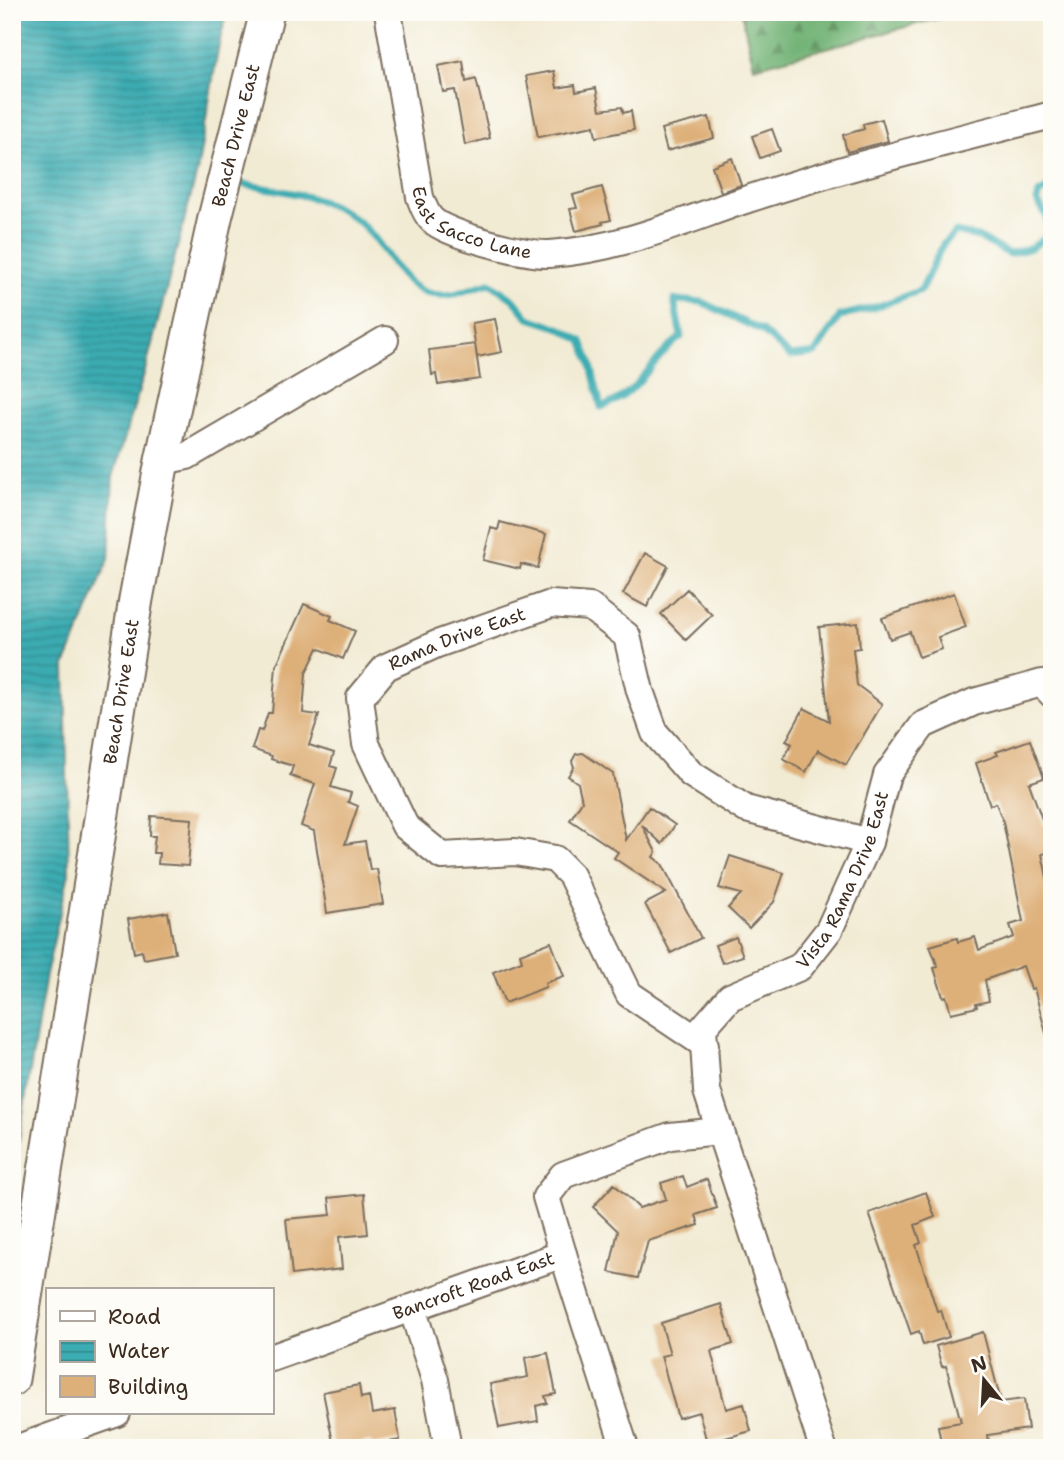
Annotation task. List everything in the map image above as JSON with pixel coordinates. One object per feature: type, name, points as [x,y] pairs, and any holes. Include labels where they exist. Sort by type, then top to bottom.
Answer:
[{"type":"main road","name":"Beach Drive East","points":[[12,1379],[136,599],[162,461],[215,218],[268,12]]},
{"type":"street","name":"East Sacco Lane","points":[[388,12],[420,197],[425,211],[434,221],[450,231],[530,253],[547,254],[604,246],[915,150],[1052,116]]},
{"type":"street","points":[[162,461],[187,456],[385,341]]},
{"type":"street","name":"Rama Drive East","points":[[705,1045],[629,993],[571,875],[555,859],[515,852],[442,856],[405,826],[366,744],[360,698],[386,667],[437,644],[551,604],[590,607],[626,636],[640,691],[655,733],[691,774],[746,808],[869,842]]},
{"type":"street","name":"Vista Rama Drive East","points":[[823,1448],[707,1091],[703,1028],[730,997],[800,967],[830,930],[869,842],[887,775],[923,725],[974,702],[1042,683],[1052,694]]},
{"type":"street","points":[[562,1254],[546,1197],[563,1175],[670,1136],[720,1131]]},
{"type":"street","name":"Bancroft Road East","points":[[273,1357],[562,1254],[625,1448]]},
{"type":"street","points":[[412,1308],[435,1380],[448,1448]]},
{"type":"street","points":[[19,1448],[114,1414]]},
{"type":"green space","points":[[741,12],[963,12],[754,67]]},
{"type":"water","points":[[12,12],[227,12],[197,172],[146,367],[113,477],[109,559],[65,666],[69,873],[46,975],[12,1180]]},
{"type":"building","points":[[463,61],[466,82],[476,79],[490,138],[465,145],[455,90],[443,92],[438,66]]},
{"type":"building","points":[[554,71],[557,88],[575,85],[576,92],[596,88],[600,110],[622,107],[623,113],[631,111],[634,130],[596,137],[594,126],[538,137],[526,76]]},
{"type":"building","points":[[709,117],[714,138],[667,151],[661,129]]},
{"type":"building","points":[[882,119],[888,141],[847,152],[843,135],[864,129],[863,124]]},
{"type":"building","points":[[772,129],[780,151],[760,158],[752,136]]},
{"type":"building","points":[[732,158],[741,185],[721,192],[712,166]]},
{"type":"building","points":[[602,187],[611,220],[576,231],[570,209],[577,208],[573,195]]},
{"type":"building","points":[[495,319],[502,352],[477,357],[472,323]]},
{"type":"building","points":[[475,344],[480,379],[438,385],[436,374],[432,375],[429,350]]},
{"type":"building","points":[[500,522],[546,534],[538,568],[521,564],[520,569],[483,560],[491,528],[498,530]]},
{"type":"building","points":[[645,553],[668,566],[647,607],[623,594]]},
{"type":"building","points":[[687,589],[712,615],[686,640],[661,614]]},
{"type":"building","points":[[954,593],[966,627],[938,637],[942,649],[919,657],[910,632],[890,639],[882,618]]},
{"type":"building","points":[[304,604],[332,616],[330,620],[355,631],[343,659],[318,648],[306,673],[303,713],[319,715],[309,745],[334,753],[330,766],[337,768],[331,787],[351,793],[348,802],[358,806],[345,844],[365,841],[370,870],[377,869],[383,904],[327,913],[314,831],[301,826],[315,784],[290,776],[293,766],[252,749],[258,730],[262,731],[268,713],[272,713],[276,666]]},
{"type":"building","points":[[858,623],[860,648],[853,649],[857,685],[882,704],[846,765],[818,750],[806,772],[783,759],[792,744],[786,741],[804,708],[829,721],[819,627]]},
{"type":"building","points":[[1030,740],[1044,778],[1029,783],[1044,825],[1052,824],[1052,852],[1042,854],[1052,900],[1052,1032],[1046,1033],[1034,988],[1031,989],[1023,966],[985,980],[989,1001],[976,1004],[977,1007],[951,1013],[946,996],[943,997],[934,968],[938,967],[930,946],[957,938],[958,942],[975,937],[979,950],[1014,937],[1010,925],[1023,921],[1003,822],[996,803],[990,805],[976,763],[998,755],[996,752]]},
{"type":"building","points":[[583,753],[613,774],[626,840],[649,807],[675,825],[662,844],[642,825],[656,852],[653,857],[662,864],[701,938],[671,953],[645,904],[666,893],[614,858],[618,852],[570,820],[582,801],[578,783],[568,776],[574,767],[572,761],[576,754]]},
{"type":"building","points":[[151,816],[192,819],[188,866],[158,864],[159,853],[153,853],[155,836],[150,836]]},
{"type":"building","points":[[730,856],[784,873],[774,902],[749,928],[728,908],[741,894],[719,888]]},
{"type":"building","points":[[168,912],[175,953],[144,959],[142,951],[134,953],[128,919]]},
{"type":"building","points":[[736,937],[743,956],[722,963],[715,945]]},
{"type":"building","points":[[551,942],[564,976],[545,983],[546,987],[505,1003],[493,972],[522,961],[520,954]]},
{"type":"building","points":[[683,1176],[687,1187],[707,1179],[717,1208],[696,1215],[699,1225],[648,1241],[638,1278],[609,1272],[618,1231],[593,1207],[614,1184],[639,1208],[666,1199],[661,1183]]},
{"type":"building","points":[[926,1192],[935,1217],[915,1225],[921,1243],[916,1245],[937,1311],[941,1310],[949,1337],[923,1345],[919,1331],[911,1334],[869,1213]]},
{"type":"building","points":[[364,1194],[368,1234],[339,1237],[342,1269],[292,1275],[286,1219],[331,1215],[329,1198]]},
{"type":"building","points":[[721,1304],[733,1344],[711,1351],[726,1409],[744,1404],[751,1431],[707,1443],[699,1412],[678,1418],[661,1356],[670,1354],[661,1323]]},
{"type":"building","points":[[983,1332],[1001,1402],[1024,1399],[1028,1429],[988,1435],[990,1448],[942,1448],[938,1426],[961,1422],[946,1366],[942,1367],[936,1346]]},
{"type":"building","points":[[548,1353],[556,1394],[545,1396],[547,1403],[536,1406],[538,1421],[499,1428],[490,1384],[528,1377],[525,1358]]},
{"type":"building","points":[[359,1385],[361,1398],[369,1396],[372,1414],[395,1410],[400,1440],[334,1447],[323,1392]]},
{"type":"waterway","points":[[242,184],[302,195],[345,212],[369,232],[398,271],[421,290],[436,295],[454,294],[490,283],[514,300],[529,318],[560,328],[582,341],[590,361],[601,407],[625,395],[681,337],[674,300],[702,302],[762,331],[790,356],[815,353],[840,316],[876,307],[921,290],[943,244],[956,232],[978,237],[1009,254],[1031,248],[1050,234],[1046,215],[1037,201],[1039,193],[1052,187]]}]
